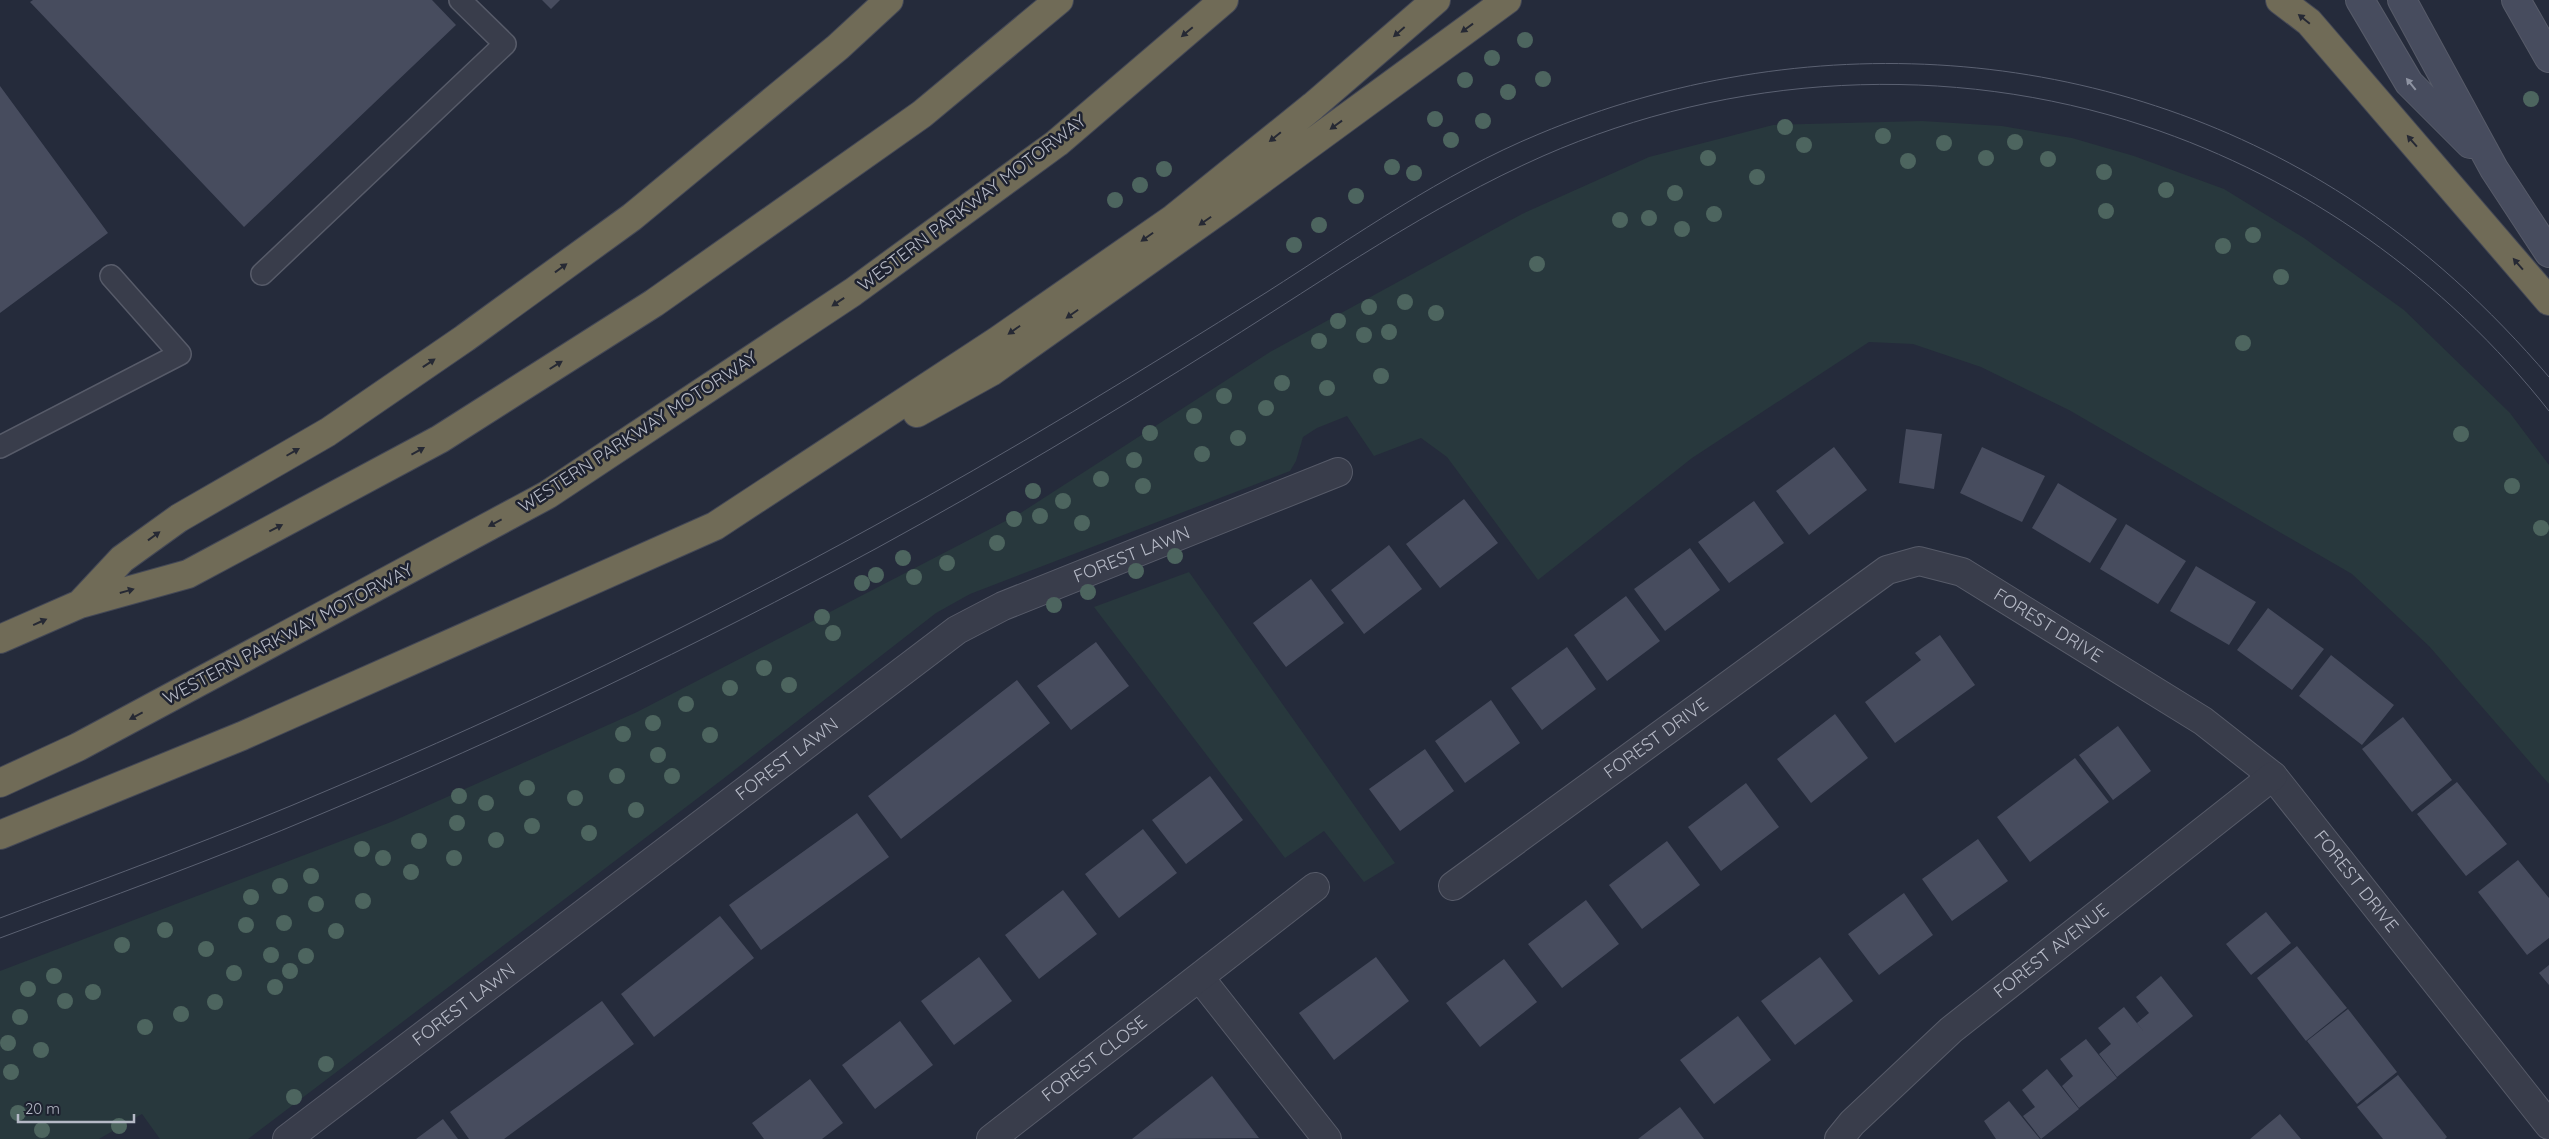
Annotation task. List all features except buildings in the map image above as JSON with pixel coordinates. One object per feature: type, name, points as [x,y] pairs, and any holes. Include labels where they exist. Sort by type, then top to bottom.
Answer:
[{"type":"highway","points":[[80,604],[122,559],[178,518],[328,432],[465,338],[632,217],[838,47],[888,0]]},
{"type":"highway","points":[[0,639],[80,604],[188,574],[440,439],[654,303],[922,114],[1059,0]]},
{"type":"highway","name":"WESTERN PARKWAY MOTORWAY","points":[[0,783],[78,747],[547,494],[868,281],[1056,143],[1224,0]]},
{"type":"highway","points":[[715,526],[997,341],[1174,218],[1313,106],[1436,0]]},
{"type":"highway","points":[[0,835],[242,736],[715,526],[990,372],[1228,204],[1507,0]]},
{"type":"highway","points":[[2280,0],[2309,22],[2549,301]]},
{"type":"main road","points":[[2360,0],[2409,83],[2494,169]]},
{"type":"main road","points":[[2402,0],[2494,169],[2549,253]]},
{"type":"main road","points":[[2516,0],[2549,58]]},
{"type":"street","name":"FOREST LAWN","points":[[287,1139],[957,630],[1003,606],[1338,472]]},
{"type":"street","name":"FOREST DRIVE","points":[[1454,886],[1888,570],[1918,561],[1962,572],[2002,596],[2203,721],[2273,776],[2549,1125]]},
{"type":"street","name":"FOREST AVENUE","points":[[1839,1139],[1852,1123],[1951,1030],[2273,776]]},
{"type":"street","name":"FOREST CLOSE","points":[[991,1139],[1200,978],[1314,887]]},
{"type":"street","points":[[1200,978],[1327,1139]]},
{"type":"lane","points":[[262,274],[505,44],[460,0]]},
{"type":"lane","points":[[0,447],[180,354],[110,276]]},
{"type":"shaded area","points":[[1922,121],[2002,126],[2072,138],[2134,156],[2224,189],[2304,238],[2404,310],[2510,413],[2549,465],[2549,784],[2429,646],[2352,574],[2069,410],[1981,367],[1913,344],[1869,342],[1692,458],[1538,580],[1447,457],[1421,438],[1374,456],[1347,416],[1317,428],[1303,437],[1296,461],[1290,471],[970,594],[936,613],[723,779],[248,1139],[160,1139],[142,1114],[99,1139],[0,1139],[0,971],[391,822],[637,712],[1019,514],[1270,352],[1522,214],[1649,157],[1773,125]]},
{"type":"shaded area","points":[[1189,572],[1395,863],[1364,882],[1324,831],[1285,858],[1094,607]]},
{"type":"tram line","points":[[0,918],[209,839],[402,758],[607,664],[741,597],[874,526],[1023,441],[1219,322],[1400,207],[1503,150],[1539,134],[1639,99],[1742,76],[1846,64],[1951,66],[2054,80],[2156,106],[2254,145],[2347,197],[2375,216],[2455,280],[2503,327],[2549,377]]},
{"type":"tram line","points":[[0,938],[281,831],[462,753],[602,688],[740,620],[921,524],[1180,371],[1380,244],[1460,197],[1543,156],[1615,128],[1689,107],[1765,93],[1841,85],[1918,85],[1995,92],[2071,105],[2145,126],[2204,148],[2261,174],[2316,205],[2368,239],[2418,277],[2464,318],[2508,363],[2549,411]]}]
